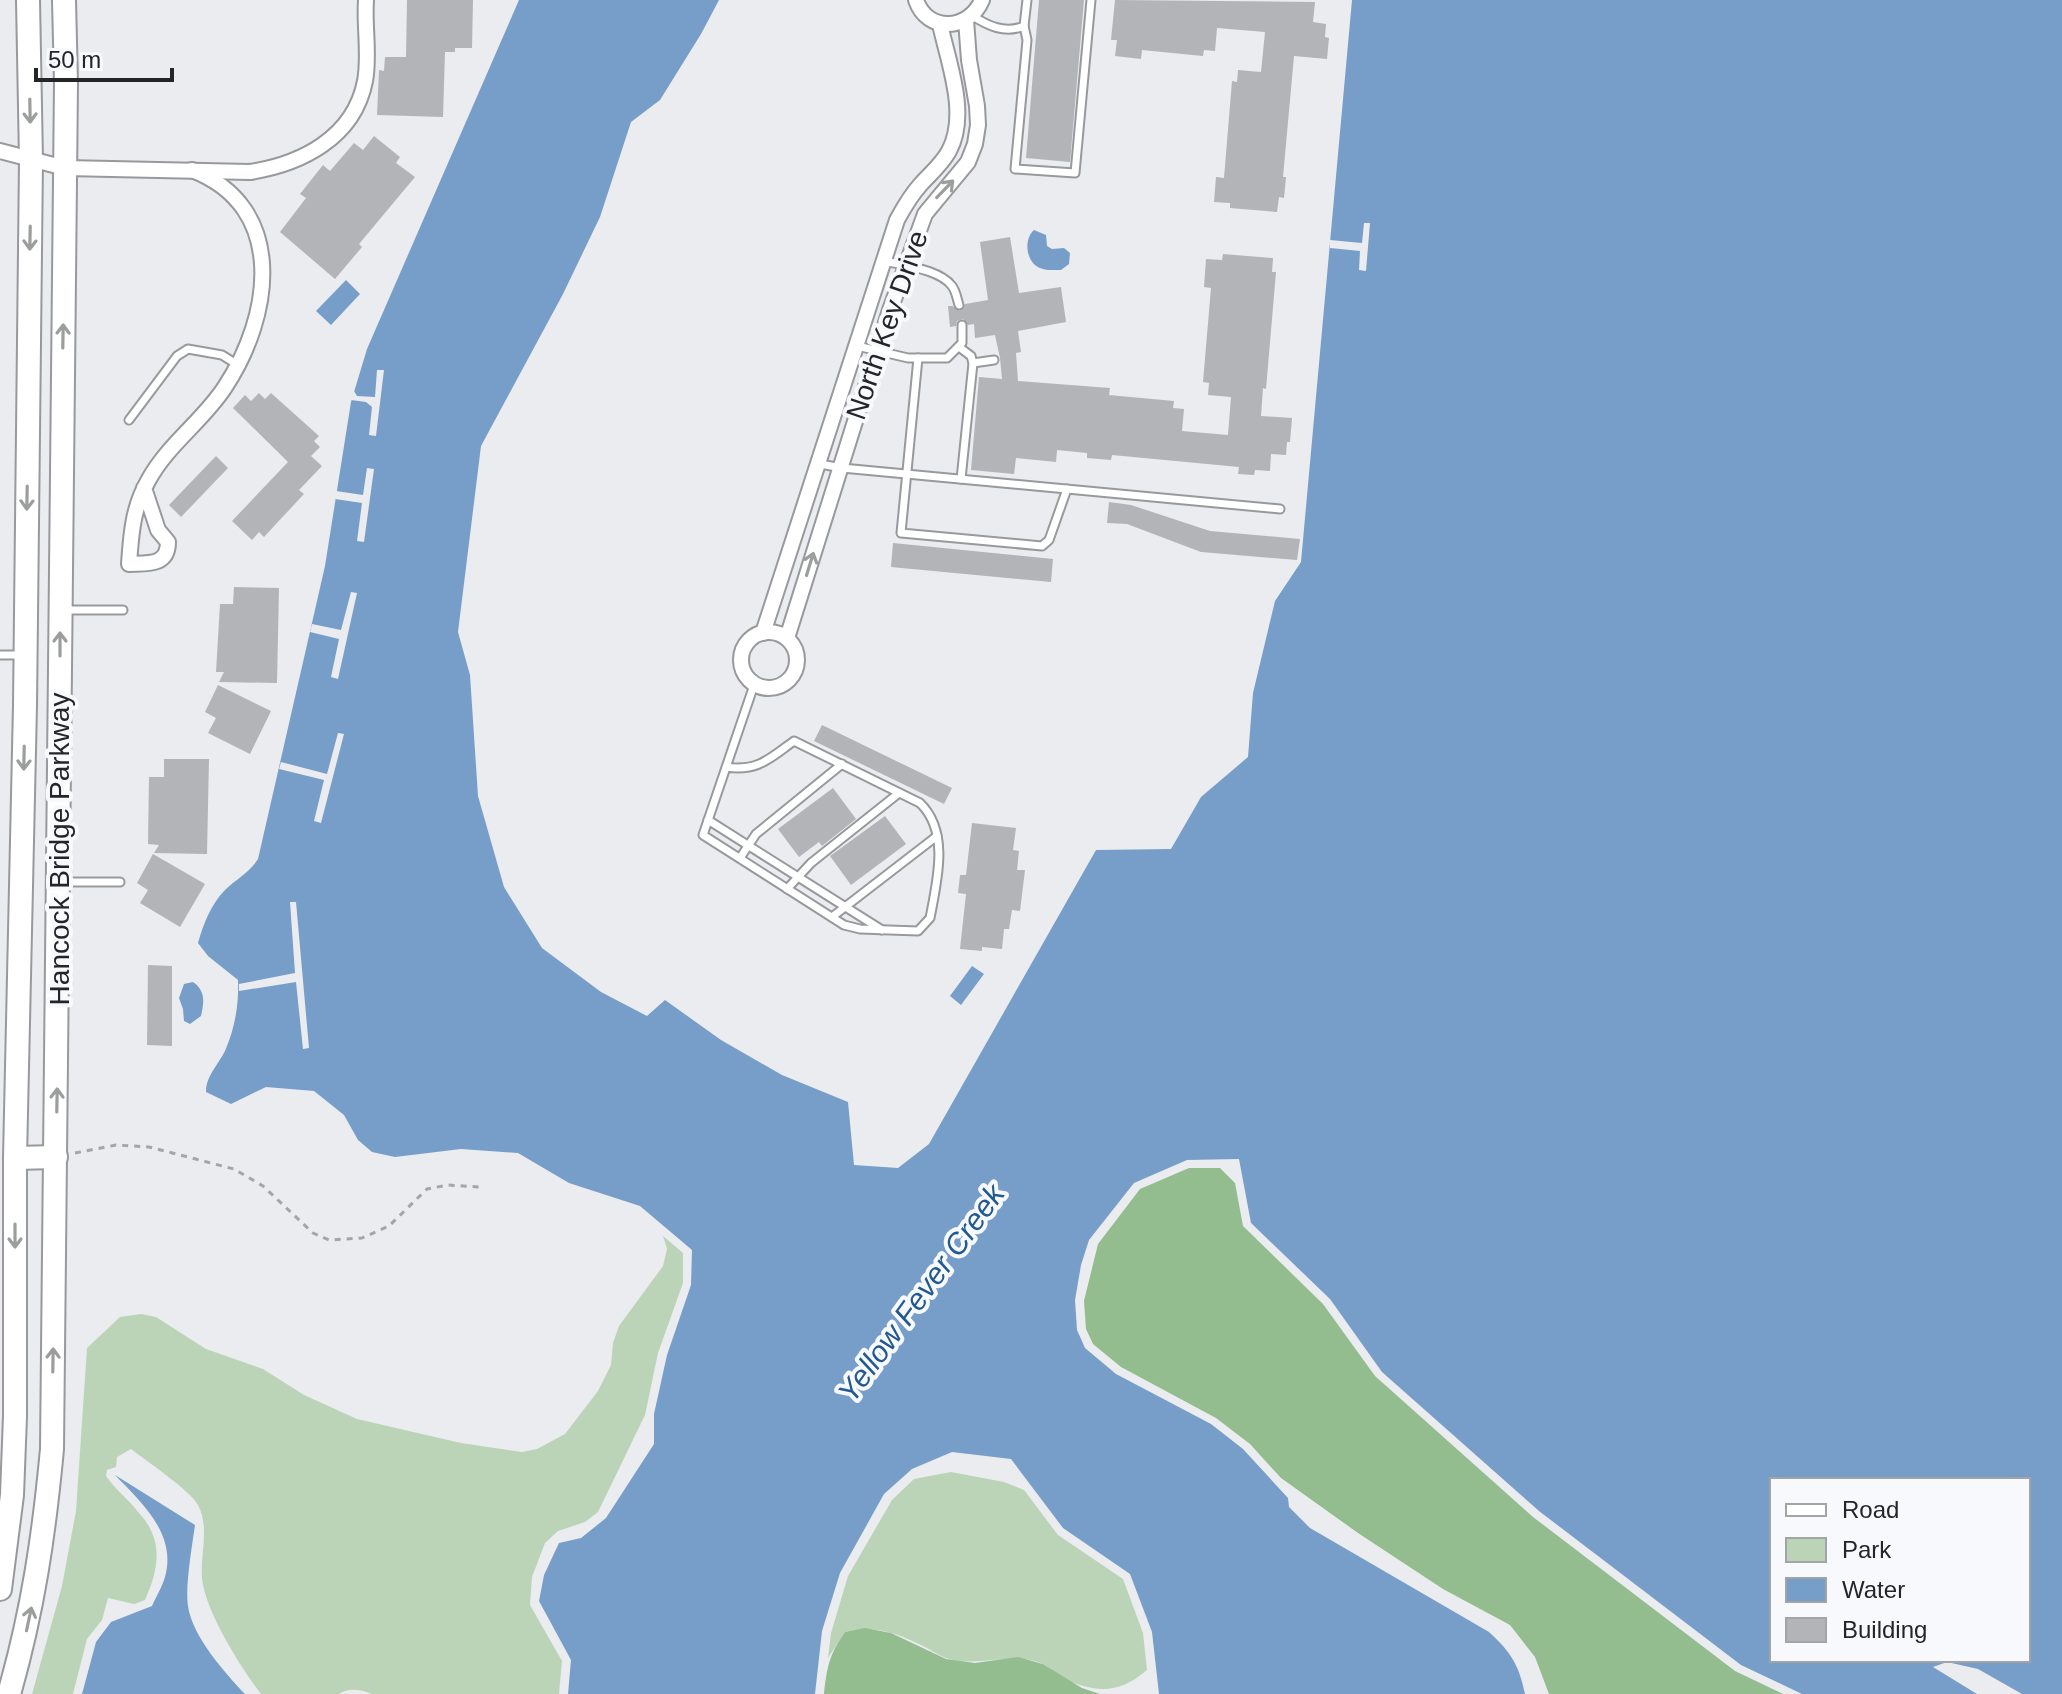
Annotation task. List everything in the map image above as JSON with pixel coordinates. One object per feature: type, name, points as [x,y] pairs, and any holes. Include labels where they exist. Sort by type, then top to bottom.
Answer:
[{"type":"main road","name":"Hancock Bridge Parkway","points":[[0,1589],[12,1495],[15,1416],[15,1158],[26,655],[31,160],[28,0]]},
{"type":"main road","name":"Hancock Bridge Parkway","points":[[9,1694],[26,1634],[45,1533],[52,1449],[64,0]]},
{"type":"main road","points":[[15,1158],[56,1157]]},
{"type":"street","points":[[0,151],[65,168],[255,171],[278,168],[300,160],[341,129],[356,106],[365,81],[366,0]]},
{"type":"street","points":[[916,0],[922,13],[940,24],[952,25],[969,18],[982,0]]},
{"type":"street","name":"North Key Drive","points":[[787,638],[877,351],[925,214],[968,162],[975,144],[978,115],[969,60],[969,18]]},
{"type":"street","name":"North Key Drive","points":[[763,633],[897,220],[908,201],[950,149],[957,125],[954,89],[940,24]]},
{"type":"street","points":[[144,488],[155,522],[168,542],[168,552],[155,563],[129,564],[133,522],[144,488],[158,464],[224,389],[238,365],[258,317],[262,263],[260,241],[241,203],[228,188],[192,170]]},
{"type":"street","points":[[241,203],[244,183],[255,171]]},
{"type":"street","points":[[763,633],[778,633],[787,638],[798,657],[791,678],[783,686],[773,689],[754,685],[742,670],[742,652],[747,643],[763,633]]},
{"type":"lane","points":[[1027,0],[1024,26],[1027,40],[1015,169],[1075,173],[1091,0]]},
{"type":"lane","points":[[969,18],[988,26],[1017,29],[1024,26]]},
{"type":"lane","points":[[885,261],[945,280],[954,288],[959,305]]},
{"type":"lane","points":[[857,346],[918,358],[947,358],[962,343],[962,325]]},
{"type":"lane","points":[[959,347],[971,356],[973,363],[961,479]]},
{"type":"lane","points":[[129,420],[177,356],[188,349],[222,355],[238,365]]},
{"type":"lane","points":[[918,358],[901,533],[1042,546],[1049,540],[1067,489]]},
{"type":"lane","points":[[973,363],[994,360]]},
{"type":"lane","points":[[820,464],[1280,509]]},
{"type":"lane","points":[[61,610],[123,610]]},
{"type":"lane","points":[[0,655],[26,655]]},
{"type":"lane","points":[[726,767],[749,769],[794,741],[920,803],[931,814],[937,836],[935,891],[930,918],[918,931],[860,929],[844,925],[703,835],[726,767],[754,685]]},
{"type":"lane","points":[[740,858],[756,834],[842,764]]},
{"type":"lane","points":[[787,889],[811,863],[899,793]]},
{"type":"lane","points":[[708,820],[883,930]]},
{"type":"lane","points":[[832,917],[937,836]]},
{"type":"lane","points":[[59,882],[120,882]]},
{"type":"path","points":[[56,1157],[116,1145],[149,1147],[234,1169],[263,1186],[313,1233],[329,1240],[362,1238],[389,1226],[427,1189],[448,1185],[480,1187]]},
{"type":"green space","points":[[1189,1168],[1220,1168],[1235,1183],[1243,1226],[1323,1304],[1375,1376],[1533,1517],[1735,1671],[1783,1694],[1549,1694],[1535,1657],[1510,1625],[1443,1589],[1358,1533],[1281,1478],[1250,1444],[1216,1418],[1121,1367],[1093,1344],[1086,1329],[1084,1301],[1098,1244],[1140,1189]]},
{"type":"green space","points":[[663,1236],[683,1253],[683,1283],[658,1353],[645,1415],[598,1512],[585,1522],[558,1531],[545,1543],[532,1577],[530,1605],[562,1661],[559,1694],[372,1694],[351,1690],[339,1694],[261,1694],[225,1639],[205,1591],[202,1578],[203,1523],[198,1505],[177,1484],[131,1449],[117,1457],[116,1467],[107,1470],[106,1476],[147,1523],[156,1544],[156,1566],[150,1588],[145,1600],[134,1604],[108,1598],[102,1620],[87,1639],[73,1694],[32,1694],[62,1586],[76,1511],[87,1348],[120,1317],[141,1314],[156,1317],[206,1349],[263,1369],[304,1395],[357,1419],[461,1443],[522,1452],[537,1449],[565,1434],[598,1391],[611,1365],[613,1343],[619,1326],[663,1266],[667,1249]]},
{"type":"green space","points":[[951,1472],[1004,1482],[1024,1490],[1058,1535],[1123,1579],[1143,1633],[1147,1670],[1127,1684],[1096,1689],[1074,1683],[1044,1664],[1030,1660],[949,1659],[897,1634],[868,1629],[845,1632],[828,1658],[831,1633],[848,1576],[892,1500],[914,1479]]},
{"type":"green space","points":[[865,1628],[891,1633],[946,1659],[975,1663],[1018,1657],[1043,1664],[1082,1688],[1100,1694],[824,1694],[835,1648],[845,1632]]},
{"type":"water","name":"Yellow Fever Creek","points":[[519,0],[719,0],[660,100],[631,122],[600,217],[563,294],[481,446],[458,632],[470,675],[478,796],[504,887],[542,948],[601,992],[647,1016],[665,1000],[721,1040],[782,1075],[848,1102],[854,1165],[898,1168],[929,1144],[1096,850],[1171,849],[1201,797],[1248,757],[1253,693],[1275,601],[1301,562],[1352,0],[2062,0],[2062,1694],[2022,1694],[1978,1669],[1947,1662],[1933,1667],[1977,1694],[1802,1694],[1741,1665],[1539,1511],[1382,1372],[1330,1299],[1251,1223],[1239,1159],[1187,1160],[1134,1183],[1089,1240],[1081,1265],[1075,1300],[1077,1330],[1085,1348],[1116,1374],[1211,1424],[1243,1449],[1288,1498],[1289,1507],[1310,1528],[1489,1632],[1513,1660],[1525,1694],[1159,1694],[1152,1632],[1130,1574],[1063,1528],[1011,1459],[952,1452],[912,1469],[884,1494],[840,1573],[822,1631],[815,1694],[568,1694],[571,1660],[539,1601],[544,1575],[559,1543],[581,1538],[606,1518],[654,1444],[654,1414],[667,1355],[691,1285],[692,1250],[640,1206],[569,1183],[518,1153],[461,1149],[395,1157],[372,1152],[358,1140],[344,1115],[314,1091],[266,1087],[231,1104],[206,1092],[210,1076],[231,1034],[237,1007],[238,980],[208,956],[198,943],[216,902],[258,859],[325,566],[351,402],[367,349]]},
{"type":"water","points":[[1034,230],[1046,235],[1047,246],[1064,248],[1070,253],[1069,264],[1061,270],[1035,265],[1027,247]]},
{"type":"water","points":[[346,280],[360,294],[331,325],[316,311]]},
{"type":"water","points":[[972,966],[984,974],[961,1005],[950,996]]},
{"type":"water","points":[[193,982],[202,993],[203,1002],[201,1016],[190,1024],[184,1021],[179,998],[184,984]]},
{"type":"water","points":[[115,1475],[195,1525],[187,1588],[191,1618],[210,1653],[245,1694],[82,1694],[96,1642],[111,1622],[152,1606],[164,1581],[167,1561],[162,1533],[146,1508]]},
{"type":"pier","points":[[1364,223],[1370,223],[1366,271],[1359,270],[1360,251],[1330,248],[1330,240],[1362,243]]},
{"type":"pier","points":[[377,370],[384,370],[376,436],[369,435],[372,407],[366,402],[351,400],[354,391],[357,396],[375,397]]},
{"type":"pier","points":[[367,468],[374,469],[364,542],[357,541],[362,503],[335,499],[336,491],[363,495]]},
{"type":"pier","points":[[351,592],[357,593],[338,679],[331,677],[339,639],[310,632],[312,624],[341,630]]},
{"type":"pier","points":[[338,733],[344,734],[321,823],[314,821],[324,780],[279,769],[281,762],[327,774]]},
{"type":"pier","points":[[290,902],[296,902],[309,1048],[303,1049],[296,982],[239,991],[239,984],[295,973]]},
{"type":"building","points":[[407,0],[473,0],[472,48],[455,48],[455,52],[445,52],[443,117],[377,115],[379,70],[384,71],[385,57],[406,57]]},
{"type":"building","points":[[1039,0],[1084,0],[1070,162],[1026,158]]},
{"type":"building","points":[[1115,0],[1315,2],[1313,22],[1326,24],[1325,37],[1329,38],[1327,59],[1294,56],[1283,177],[1286,177],[1284,198],[1279,197],[1277,212],[1230,208],[1230,203],[1214,202],[1216,177],[1224,178],[1232,81],[1237,82],[1238,70],[1261,72],[1265,32],[1217,28],[1215,51],[1204,50],[1203,56],[1142,50],[1141,59],[1115,56],[1117,40],[1111,40]]},
{"type":"building","points":[[374,136],[400,157],[396,163],[415,177],[359,244],[362,247],[335,279],[280,232],[306,198],[300,194],[323,165],[330,171],[354,143],[363,150]]},
{"type":"building","points":[[1010,237],[1019,293],[1061,287],[1066,322],[1018,331],[1021,352],[1016,353],[1018,381],[1110,388],[1109,395],[1174,401],[1173,408],[1184,409],[1182,431],[1228,435],[1231,397],[1208,395],[1209,383],[1203,382],[1211,288],[1204,287],[1206,259],[1222,260],[1223,254],[1273,258],[1272,272],[1276,272],[1261,416],[1292,418],[1286,455],[1271,454],[1270,471],[1255,470],[1254,475],[1238,474],[1239,467],[1112,455],[1111,460],[1087,458],[1087,453],[1057,450],[1056,462],[1016,458],[1014,474],[971,470],[979,377],[1002,379],[1000,358],[995,335],[975,338],[974,324],[968,325],[963,319],[950,327],[948,306],[960,311],[965,304],[988,300],[980,242]]},
{"type":"building","points":[[259,393],[265,399],[271,393],[319,436],[314,441],[320,447],[311,456],[322,466],[299,490],[304,494],[264,537],[259,532],[252,540],[232,521],[288,462],[233,408],[245,395],[251,401]]},
{"type":"building","points":[[216,456],[228,468],[181,517],[169,505]]},
{"type":"building","points":[[1109,502],[1131,505],[1210,531],[1300,539],[1297,560],[1201,552],[1127,524],[1107,523]]},
{"type":"building","points":[[893,543],[1053,559],[1051,582],[891,567]]},
{"type":"building","points":[[234,587],[279,588],[277,683],[219,682],[224,672],[216,672],[220,604],[233,604]]},
{"type":"building","points":[[218,685],[271,711],[250,754],[208,733],[216,718],[205,712]]},
{"type":"building","points":[[822,725],[952,788],[944,804],[814,741]]},
{"type":"building","points":[[164,759],[209,759],[207,854],[154,853],[159,845],[148,844],[149,777],[164,777]]},
{"type":"building","points":[[833,788],[856,819],[822,846],[819,842],[799,857],[778,829]]},
{"type":"building","points":[[885,816],[906,844],[851,885],[830,856]]},
{"type":"building","points":[[972,823],[1016,828],[1013,850],[1019,851],[1017,870],[1025,870],[1020,911],[1012,910],[1009,929],[1004,929],[1002,949],[960,949],[966,894],[958,893],[960,875],[966,875]]},
{"type":"building","points":[[153,854],[205,884],[180,927],[140,903],[148,890],[137,883]]},
{"type":"building","points":[[148,965],[172,966],[172,1046],[147,1045]]}]
